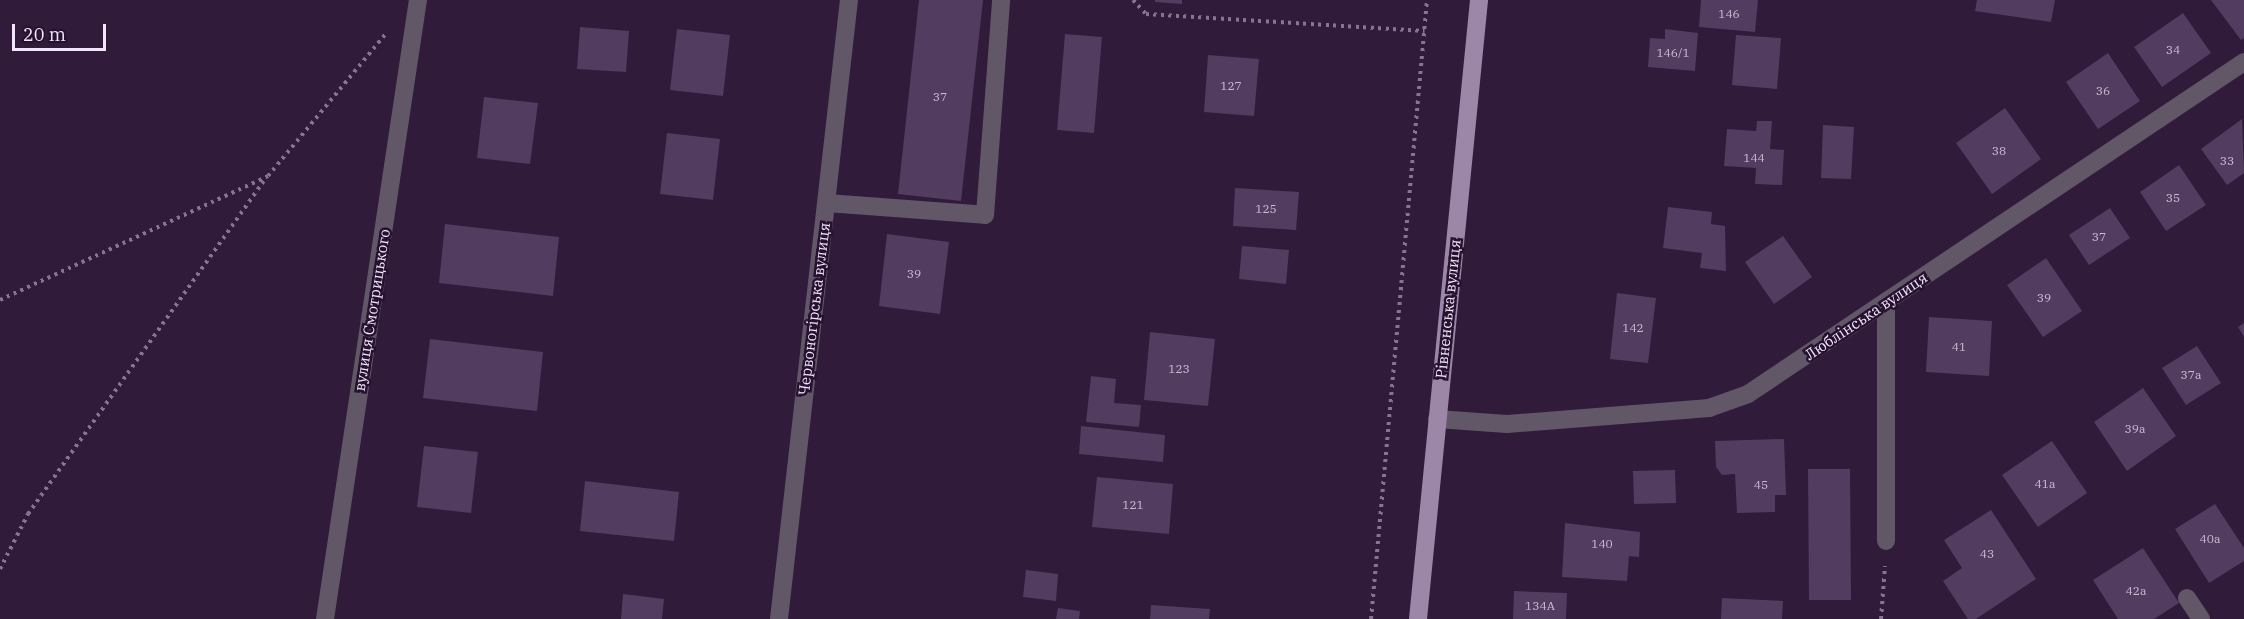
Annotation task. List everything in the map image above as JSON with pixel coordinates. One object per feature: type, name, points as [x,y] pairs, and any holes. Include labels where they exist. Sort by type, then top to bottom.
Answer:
[{"type":"main road","name":"Рівненська вулиця","points":[[1418,619],[1479,0]]},
{"type":"street","name":"вулиця Смотрицького","points":[[325,619],[418,0]]},
{"type":"street","name":"Червоногірська вулиця","points":[[779,619],[849,0]]},
{"type":"street","points":[[826,203],[985,215],[1001,0]]},
{"type":"street","name":"Люблінська вулиця","points":[[1437,419],[1507,424],[1709,408],[1748,394],[2244,62]]},
{"type":"street","points":[[1886,303],[1886,541]]},
{"type":"street","points":[[2187,598],[2201,619]]},
{"type":"path","points":[[1133,0],[1146,14],[1424,31]]},
{"type":"path","points":[[1371,619],[1427,0]]},
{"type":"path","points":[[0,569],[28,514],[268,176],[391,28]]},
{"type":"path","points":[[0,300],[268,176]]},
{"type":"path","points":[[1881,619],[1886,541]]},
{"type":"building","points":[[919,0],[983,0],[961,201],[898,194]]},
{"type":"building","points":[[1155,0],[1182,0],[1182,4],[1155,2]]},
{"type":"building","points":[[1701,0],[1758,0],[1755,32],[1699,27]]},
{"type":"building","points":[[1977,0],[2055,0],[2051,22],[1975,11]]},
{"type":"building","points":[[2211,0],[2244,0],[2244,38],[2241,40]]},
{"type":"building","points":[[2183,13],[2211,53],[2162,87],[2134,47]]},
{"type":"building","points":[[580,27],[629,31],[626,72],[577,69]]},
{"type":"building","points":[[677,29],[730,35],[723,96],[670,90]]},
{"type":"building","points":[[1665,29],[1698,33],[1695,71],[1648,67],[1650,38],[1665,39]]},
{"type":"building","points":[[1065,34],[1102,37],[1094,133],[1057,130]]},
{"type":"building","points":[[1736,35],[1781,38],[1777,89],[1732,85]]},
{"type":"building","points":[[2108,53],[2140,101],[2098,129],[2066,82]]},
{"type":"building","points":[[1208,55],[1259,59],[1254,116],[1204,112]]},
{"type":"building","points":[[484,97],[538,103],[530,164],[477,158]]},
{"type":"building","points":[[2005,108],[2041,159],[1992,194],[1956,143]]},
{"type":"building","points":[[2242,119],[2244,173],[2227,185],[2201,149]]},
{"type":"building","points":[[1757,121],[1772,121],[1770,149],[1784,150],[1782,185],[1755,184],[1756,168],[1724,166],[1727,129],[1756,131]]},
{"type":"building","points":[[1823,125],[1854,127],[1851,179],[1821,178]]},
{"type":"building","points":[[667,133],[720,139],[713,200],[660,194]]},
{"type":"building","points":[[2179,165],[2206,205],[2166,231],[2140,192]]},
{"type":"building","points":[[1235,188],[1299,192],[1296,230],[1233,226]]},
{"type":"building","points":[[1668,207],[1712,212],[1711,224],[1725,226],[1726,271],[1700,268],[1702,253],[1663,248]]},
{"type":"building","points":[[2110,208],[2130,238],[2089,265],[2069,235]]},
{"type":"building","points":[[445,224],[559,237],[553,296],[439,283]]},
{"type":"building","points":[[887,234],[949,242],[940,314],[879,306]]},
{"type":"building","points":[[1783,236],[1812,277],[1774,304],[1745,262]]},
{"type":"building","points":[[1242,246],[1289,250],[1286,284],[1239,279]]},
{"type":"building","points":[[2046,258],[2082,311],[2043,337],[2007,285]]},
{"type":"building","points":[[1617,293],[1656,298],[1648,363],[1610,359]]},
{"type":"building","points":[[1929,317],[1992,321],[1989,376],[1926,372]]},
{"type":"building","points":[[2244,323],[2244,337],[2238,327]]},
{"type":"building","points":[[1150,332],[1215,339],[1208,406],[1144,400]]},
{"type":"building","points":[[430,339],[543,352],[537,411],[423,398]]},
{"type":"building","points":[[2197,346],[2221,383],[2186,405],[2162,368]]},
{"type":"building","points":[[1091,376],[1116,379],[1114,403],[1141,405],[1139,427],[1086,422]]},
{"type":"building","points":[[2143,388],[2176,436],[2127,471],[2094,422]]},
{"type":"building","points":[[1081,426],[1165,435],[1163,462],[1079,454]]},
{"type":"building","points":[[1784,439],[1786,495],[1775,495],[1775,512],[1737,513],[1735,474],[1722,475],[1716,467],[1715,441]]},
{"type":"building","points":[[2052,441],[2087,493],[2038,527],[2002,475]]},
{"type":"building","points":[[424,446],[478,452],[471,513],[417,507]]},
{"type":"building","points":[[1808,469],[1850,469],[1851,600],[1809,600]]},
{"type":"building","points":[[1675,470],[1676,503],[1634,504],[1633,471]]},
{"type":"building","points":[[1097,477],[1173,484],[1169,534],[1092,527]]},
{"type":"building","points":[[585,481],[679,492],[674,541],[580,531]]},
{"type":"building","points":[[2215,504],[2244,548],[2244,561],[2209,583],[2175,529]]},
{"type":"building","points":[[1991,510],[2036,579],[1976,619],[1968,619],[1943,581],[1962,568],[1944,540]]},
{"type":"building","points":[[1565,523],[1640,532],[1639,557],[1629,556],[1627,581],[1562,577]]},
{"type":"building","points":[[2143,548],[2179,603],[2154,619],[2118,619],[2093,580]]},
{"type":"building","points":[[1026,570],[1058,574],[1056,601],[1023,597]]},
{"type":"building","points":[[1514,591],[1567,593],[1566,619],[1513,619]]},
{"type":"building","points":[[623,594],[664,599],[662,619],[621,619]]},
{"type":"building","points":[[1722,598],[1783,601],[1782,619],[1721,619]]},
{"type":"building","points":[[1151,605],[1210,609],[1209,619],[1150,619]]},
{"type":"building","points":[[1058,608],[1080,611],[1079,619],[1056,619]]}]
